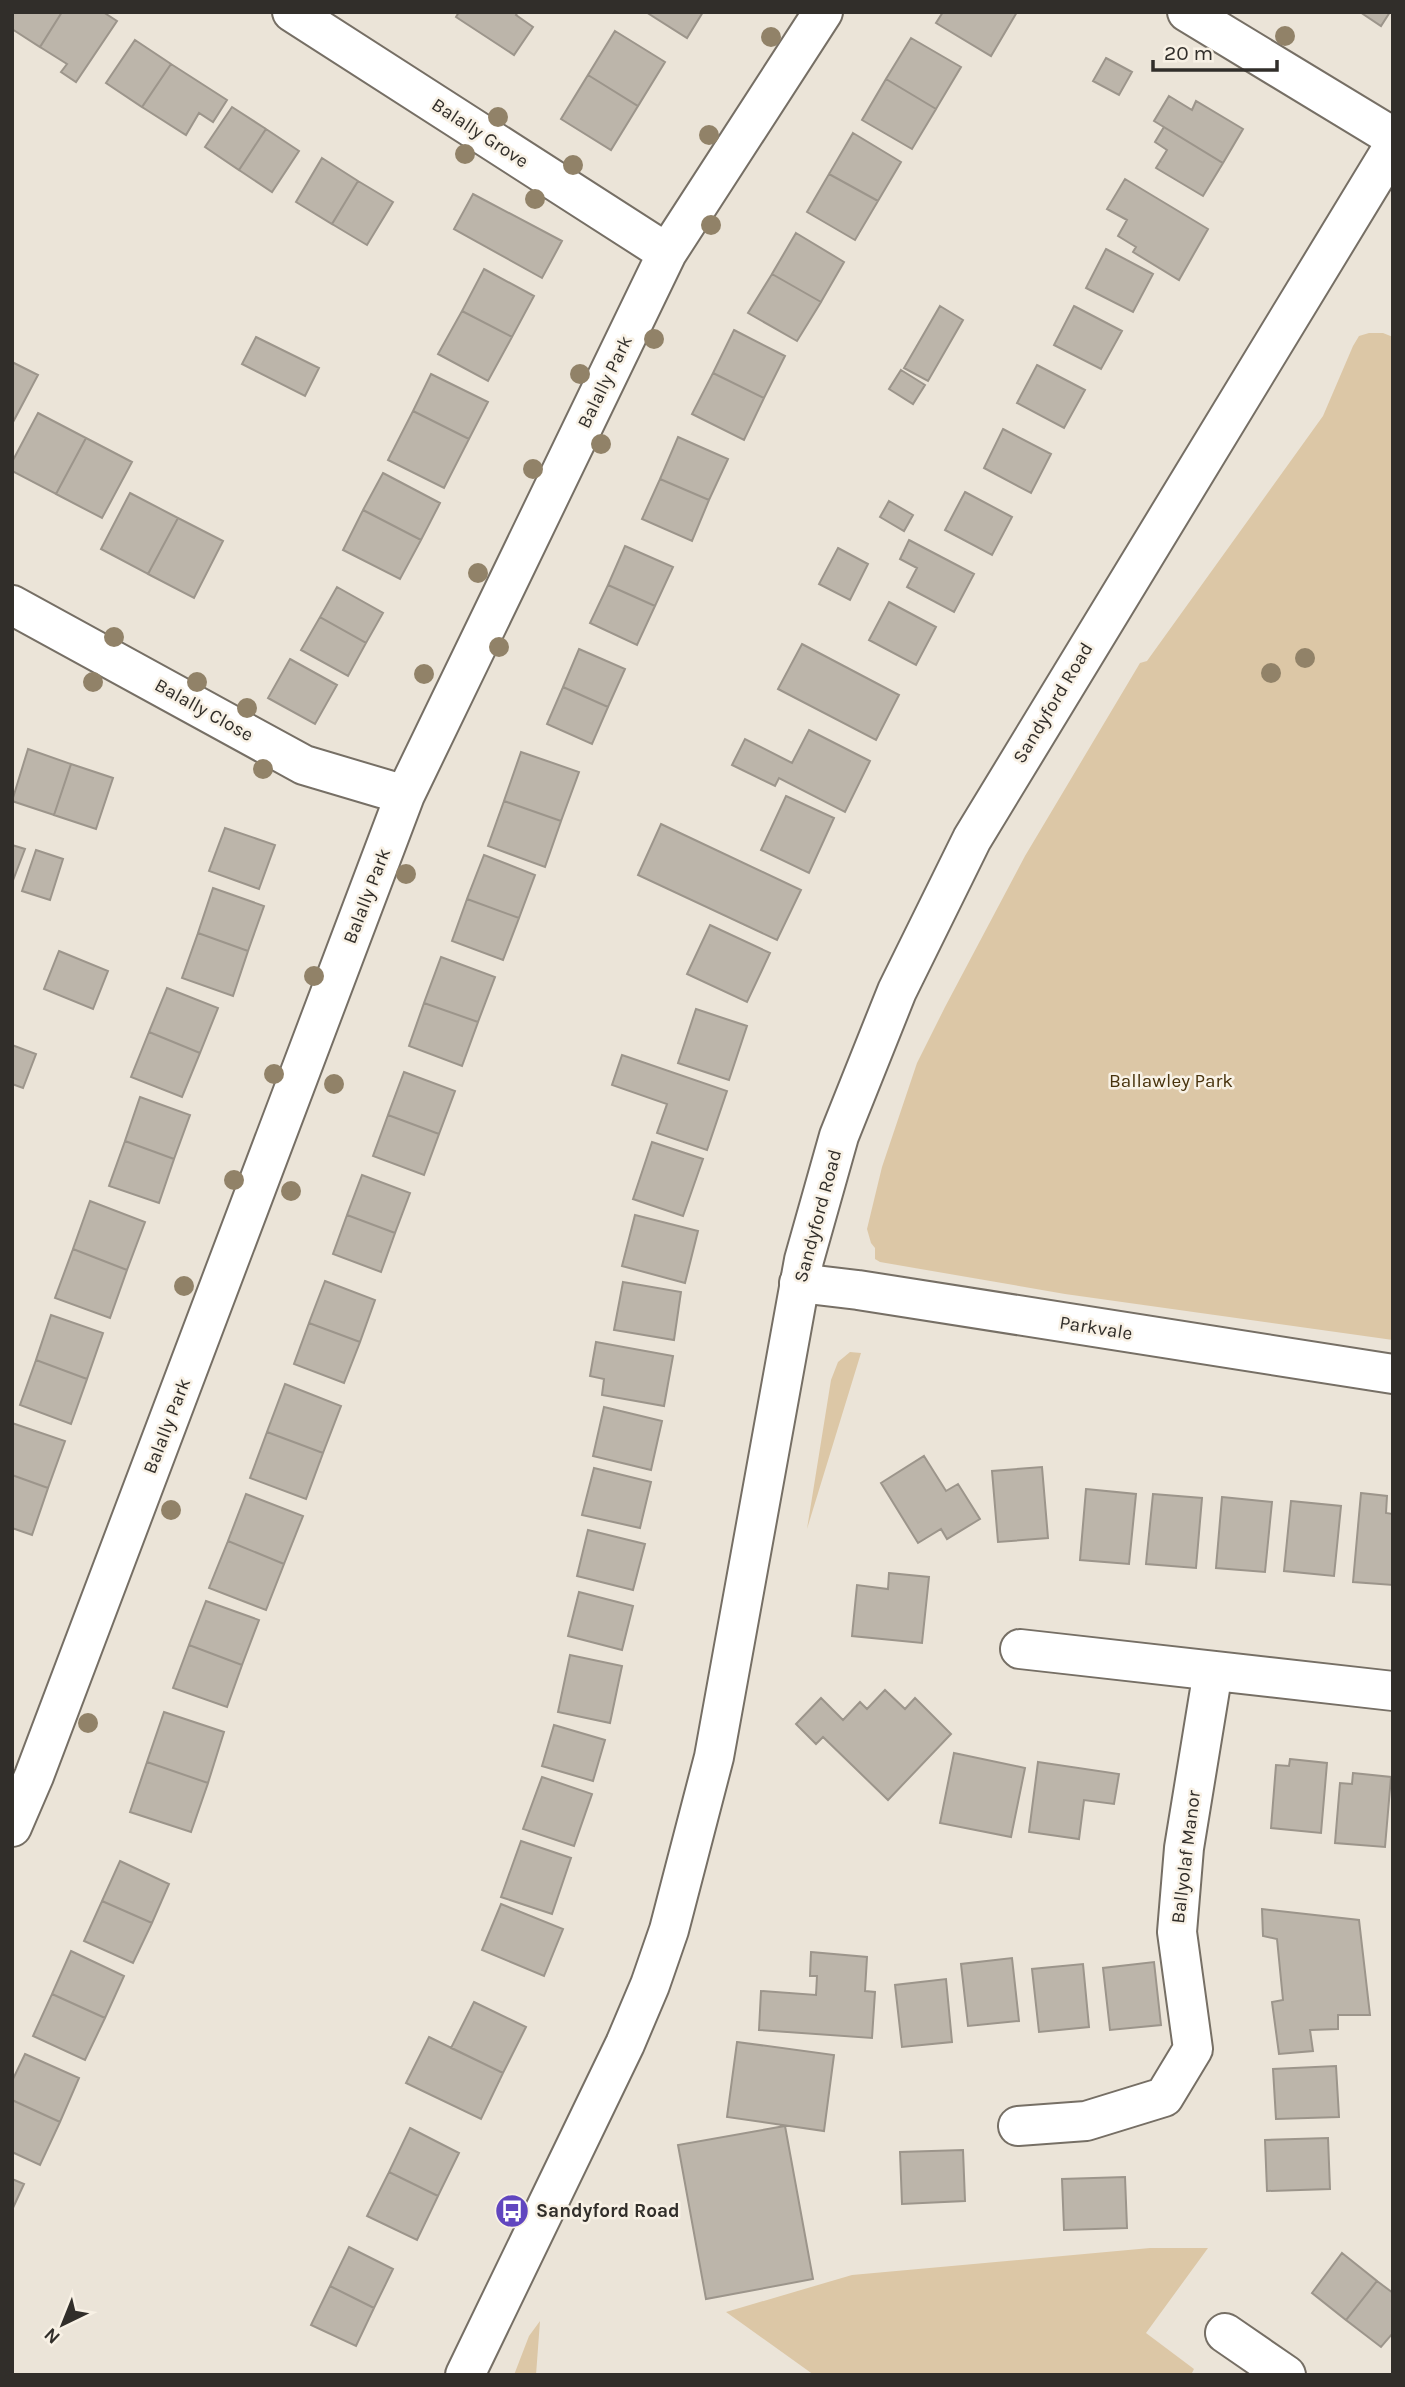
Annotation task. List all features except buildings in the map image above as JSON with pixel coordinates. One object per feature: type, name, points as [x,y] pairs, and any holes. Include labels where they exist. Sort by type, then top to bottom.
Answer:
[{"type":"street","name":"Balally Grove","points":[[292,12],[667,253]]},
{"type":"street","name":"Balally Park","points":[[12,1827],[44,1750],[405,795],[667,253],[823,12]]},
{"type":"street","points":[[1187,12],[1393,137]]},
{"type":"street","name":"Sandyford Road","points":[[465,2375],[625,2044],[669,1930],[714,1757],[799,1283],[839,1136],[897,991],[972,839],[1393,147]]},
{"type":"street","name":"Balally Close","points":[[12,605],[304,765],[405,795]]},
{"type":"street","name":"Parkvale","points":[[799,1283],[1393,1374]]},
{"type":"street","points":[[1020,1649],[1393,1691]]},
{"type":"street","name":"Ballyolaf Manor","points":[[1018,2126],[1086,2121],[1164,2097],[1193,2049],[1177,1932],[1184,1848],[1213,1671]]},
{"type":"street","points":[[1225,2333],[1286,2375]]},
{"type":"green space","name":"Ballawley Park","points":[[1383,333],[1393,337],[1393,1340],[1065,1294],[880,1262],[875,1259],[875,1248],[867,1229],[882,1167],[917,1063],[945,1007],[1025,856],[1140,663],[1147,661],[1323,416],[1353,346],[1359,336]]},
{"type":"green space","points":[[850,1352],[861,1353],[807,1529],[831,1380],[838,1362]]},
{"type":"green space","points":[[1150,2248],[1208,2248],[1146,2333],[1194,2369],[1191,2375],[814,2375],[726,2312],[852,2275]]},
{"type":"green space","points":[[540,2321],[536,2375],[514,2375],[529,2336]]},
{"type":"place","name":"Sandyford Road","points":[[512,2211]]}]
